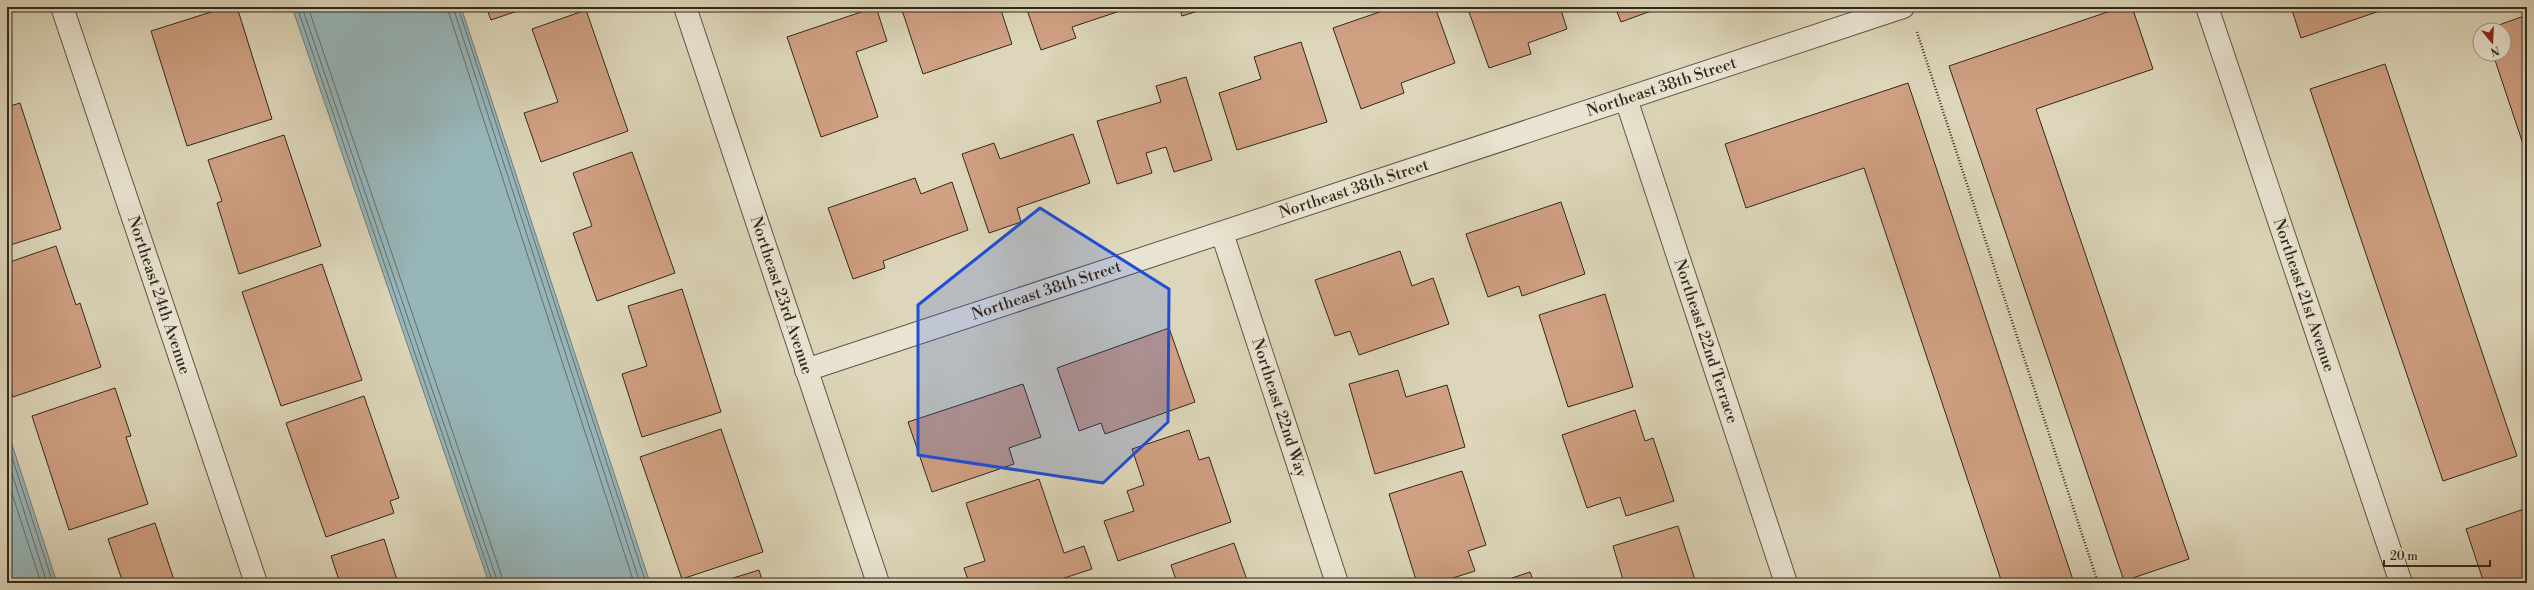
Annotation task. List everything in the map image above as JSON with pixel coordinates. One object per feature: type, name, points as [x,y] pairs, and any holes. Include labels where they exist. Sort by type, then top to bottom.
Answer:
[{"type":"street","name":"Northeast 24th Avenue","points":[[62,7],[256,583]]},
{"type":"street","name":"Northeast 23rd Avenue","points":[[685,7],[878,583]]},
{"type":"street","name":"Northeast 38th Street","points":[[806,370],[1626,99],[1872,12],[1903,7]]},
{"type":"street","name":"Northeast 21st Avenue","points":[[2207,7],[2401,583]]},
{"type":"street","name":"Northeast 22nd Terrace","points":[[1626,99],[1786,583]]},
{"type":"street","name":"Northeast 22nd Way","points":[[1222,233],[1337,583]]},
{"type":"path","points":[[1916,30],[2098,583]]},
{"type":"highlighted area","points":[[1040,208],[1169,289],[1168,422],[1103,483],[918,455],[918,305]]},
{"type":"water","points":[[292,7],[461,7],[650,583],[489,583]]},
{"type":"water","points":[[7,429],[57,583],[7,583]]},
{"type":"building","points":[[154,7],[171,7],[155,12]]},
{"type":"building","points":[[227,7],[237,7],[272,119],[187,146],[151,31]]},
{"type":"building","points":[[486,7],[529,7],[491,20]]},
{"type":"building","points":[[876,7],[887,41],[856,52],[878,117],[821,137],[787,37]]},
{"type":"building","points":[[901,7],[1000,7],[1012,44],[923,74]]},
{"type":"building","points":[[1026,7],[1132,7],[1072,27],[1076,38],[1041,50]]},
{"type":"building","points":[[1179,7],[1211,7],[1182,16]]},
{"type":"building","points":[[1394,7],[1435,7],[1455,63],[1401,83],[1404,93],[1361,109],[1333,28]]},
{"type":"building","points":[[1483,7],[1560,7],[1567,29],[1528,43],[1531,54],[1489,68],[1469,12]]},
{"type":"building","points":[[1615,7],[1662,7],[1621,22]]},
{"type":"building","points":[[2122,7],[2132,7],[2153,69],[2036,109],[2189,559],[2124,581],[1949,66]]},
{"type":"building","points":[[2291,7],[2391,7],[2301,38]]},
{"type":"building","points":[[586,10],[628,131],[541,162],[524,113],[558,102],[532,29]]},
{"type":"building","points":[[2527,15],[2527,156],[2496,62],[2512,62],[2512,22],[2507,22]]},
{"type":"building","points":[[1301,42],[1327,122],[1237,150],[1219,93],[1261,79],[1254,57]]},
{"type":"building","points":[[2385,64],[2517,456],[2443,481],[2310,89]]},
{"type":"building","points":[[7,70],[12,86],[7,88]]},
{"type":"building","points":[[1186,77],[1212,160],[1174,172],[1166,147],[1146,153],[1152,173],[1117,184],[1097,121],[1161,102],[1156,86]]},
{"type":"building","points":[[1908,83],[2074,583],[2002,583],[1864,168],[1746,208],[1725,144]]},
{"type":"building","points":[[20,103],[61,229],[7,246],[7,107]]},
{"type":"building","points":[[1073,134],[1090,183],[1017,208],[1021,222],[989,233],[962,154],[994,143],[1000,159]]},
{"type":"building","points":[[284,135],[321,246],[239,274],[217,203],[222,201],[208,160]]},
{"type":"building","points":[[632,152],[675,273],[597,301],[573,233],[592,226],[573,173]]},
{"type":"building","points":[[915,178],[921,194],[952,182],[968,230],[883,261],[885,268],[853,279],[828,208]]},
{"type":"building","points":[[1561,202],[1585,274],[1522,296],[1519,286],[1488,297],[1466,234]]},
{"type":"building","points":[[56,246],[76,305],[80,303],[101,367],[13,397],[7,381],[7,263]]},
{"type":"building","points":[[1400,251],[1412,286],[1433,278],[1449,324],[1359,355],[1350,331],[1335,336],[1315,280]]},
{"type":"building","points":[[322,264],[362,380],[281,406],[242,292]]},
{"type":"building","points":[[682,289],[721,412],[642,437],[622,374],[647,366],[628,306]]},
{"type":"building","points":[[1605,294],[1633,387],[1568,407],[1539,315]]},
{"type":"building","points":[[1169,328],[1195,402],[1105,434],[1101,423],[1079,431],[1057,368]]},
{"type":"building","points":[[1398,370],[1406,397],[1447,385],[1465,447],[1375,474],[1349,384]]},
{"type":"building","points":[[1023,384],[1041,437],[1009,448],[1014,464],[932,492],[908,422]]},
{"type":"building","points":[[115,388],[131,436],[126,437],[148,504],[69,530],[32,416]]},
{"type":"building","points":[[364,396],[399,498],[390,501],[394,513],[326,537],[286,423]]},
{"type":"building","points":[[1635,410],[1645,441],[1653,438],[1674,501],[1626,516],[1620,497],[1587,508],[1562,435]]},
{"type":"building","points":[[721,429],[763,552],[682,579],[640,457]]},
{"type":"building","points":[[1189,430],[1199,460],[1209,457],[1231,522],[1118,561],[1104,521],[1134,511],[1127,491],[1144,485],[1132,449]]},
{"type":"building","points":[[1462,471],[1486,545],[1468,551],[1475,571],[1437,583],[1417,583],[1389,494]]},
{"type":"building","points":[[1039,479],[1064,553],[1084,546],[1092,569],[1049,583],[969,583],[964,568],[985,561],[966,503]]},
{"type":"building","points":[[2527,508],[2527,583],[2484,583],[2466,529]]},
{"type":"building","points":[[155,523],[175,583],[123,583],[108,539]]},
{"type":"building","points":[[1678,526],[1696,583],[1624,583],[1613,546]]},
{"type":"building","points":[[384,539],[398,583],[340,583],[331,556]]},
{"type":"building","points":[[1234,543],[1248,583],[1177,583],[1171,565]]},
{"type":"building","points":[[759,570],[763,583],[717,583]]},
{"type":"building","points":[[1530,572],[1534,583],[1497,583]]}]
